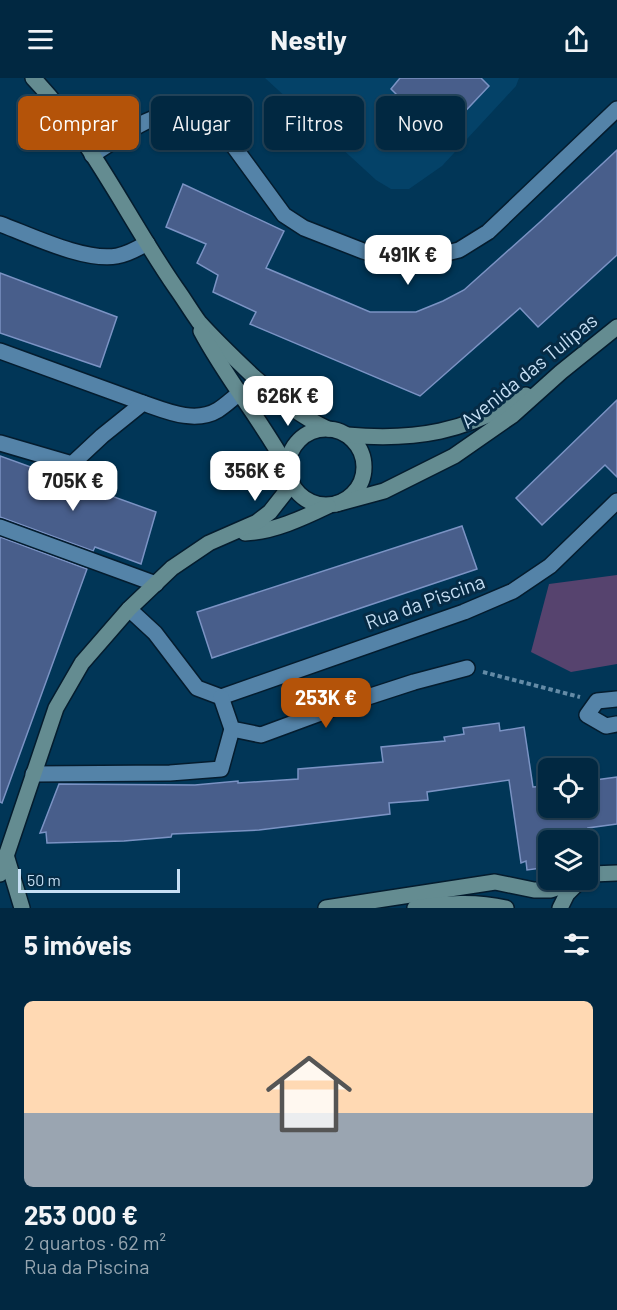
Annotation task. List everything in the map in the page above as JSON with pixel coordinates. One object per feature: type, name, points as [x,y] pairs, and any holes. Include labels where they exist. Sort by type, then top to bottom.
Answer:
[{"type":"street","points":[[33,78],[47,92],[92,154],[199,322],[266,387],[291,409],[310,421],[347,435],[380,437],[415,435],[455,428],[511,404],[561,372]]},
{"type":"street","points":[[92,154],[151,117],[177,113],[199,116],[224,133],[284,215],[304,228],[393,260],[422,259],[459,250],[488,232],[617,109]]},
{"type":"street","points":[[0,224],[66,249],[92,255],[116,257],[132,252],[147,243]]},
{"type":"street","points":[[189,307],[211,349],[241,392],[287,467],[298,494],[317,504],[332,505],[352,495],[363,479],[365,466],[363,454],[357,443],[347,435]]},
{"type":"street","name":"Avenida das Tulipas","points":[[230,534],[264,530],[332,505],[384,491],[454,456],[513,415],[561,372],[617,327]]},
{"type":"street","points":[[0,351],[178,414],[201,417],[217,411],[241,392]]},
{"type":"street","points":[[0,443],[72,464],[143,403]]},
{"type":"street","points":[[287,467],[289,454],[304,435],[315,430],[328,429]]},
{"type":"street","name":"Avenida das Tulipas","points":[[0,874],[3,854],[56,708],[68,683],[99,641],[172,568],[209,543],[257,522],[270,512],[292,484]]},
{"type":"street","name":"Rua da Piscina","points":[[221,696],[464,612],[513,591],[550,566],[617,501]]},
{"type":"street","points":[[0,527],[156,584]]},
{"type":"street","points":[[33,774],[170,773],[221,769],[232,729],[221,696],[197,688],[155,633],[129,609]]},
{"type":"street","points":[[232,729],[261,735],[337,707],[467,668]]},
{"type":"street","points":[[617,699],[597,701],[587,715],[606,726],[617,724]]},
{"type":"street","points":[[3,854],[22,908]]},
{"type":"street","points":[[598,874],[617,873]]},
{"type":"street","points":[[326,908],[495,882],[538,890]]},
{"type":"street","points":[[560,908],[572,890]]},
{"type":"street","points":[[416,908],[458,903],[490,904],[506,908]]},
{"type":"path","points":[[467,668],[597,701]]},
{"type":"shaded area","points":[[265,78],[519,78],[516,86],[465,141],[465,96],[376,96],[376,150],[457,150],[442,166],[409,189],[391,189],[376,180],[343,150],[364,150],[364,96],[285,96]]},
{"type":"shaded area","points":[[617,575],[617,664],[571,672],[531,652],[549,584]]},
{"type":"building","points":[[400,78],[481,78],[489,86],[465,111],[465,96],[398,96],[391,89]]},
{"type":"building","points":[[617,150],[617,255],[538,327],[520,308],[420,396],[250,324],[256,312],[213,292],[218,275],[197,263],[206,244],[166,227],[183,184],[284,231],[266,268],[370,312],[416,312],[464,290]]},
{"type":"building","points":[[0,273],[117,317],[100,367],[0,333]]},
{"type":"building","points":[[617,400],[617,477],[605,465],[542,525],[516,498]]},
{"type":"building","points":[[0,456],[156,512],[141,564],[95,547],[93,551],[0,517]]},
{"type":"building","points":[[462,526],[477,569],[212,658],[197,612]]},
{"type":"building","points":[[0,537],[87,569],[2,803],[0,802]]},
{"type":"building","points":[[499,723],[500,731],[524,727],[533,787],[538,787],[538,818],[598,818],[598,780],[617,777],[617,824],[588,828],[588,830],[538,830],[538,868],[527,870],[526,861],[521,863],[509,780],[427,792],[428,800],[389,803],[390,814],[259,830],[172,834],[171,837],[124,841],[47,843],[46,832],[40,833],[59,784],[195,785],[298,779],[298,769],[383,762],[381,747],[445,741],[444,737],[464,734],[463,728]]}]
